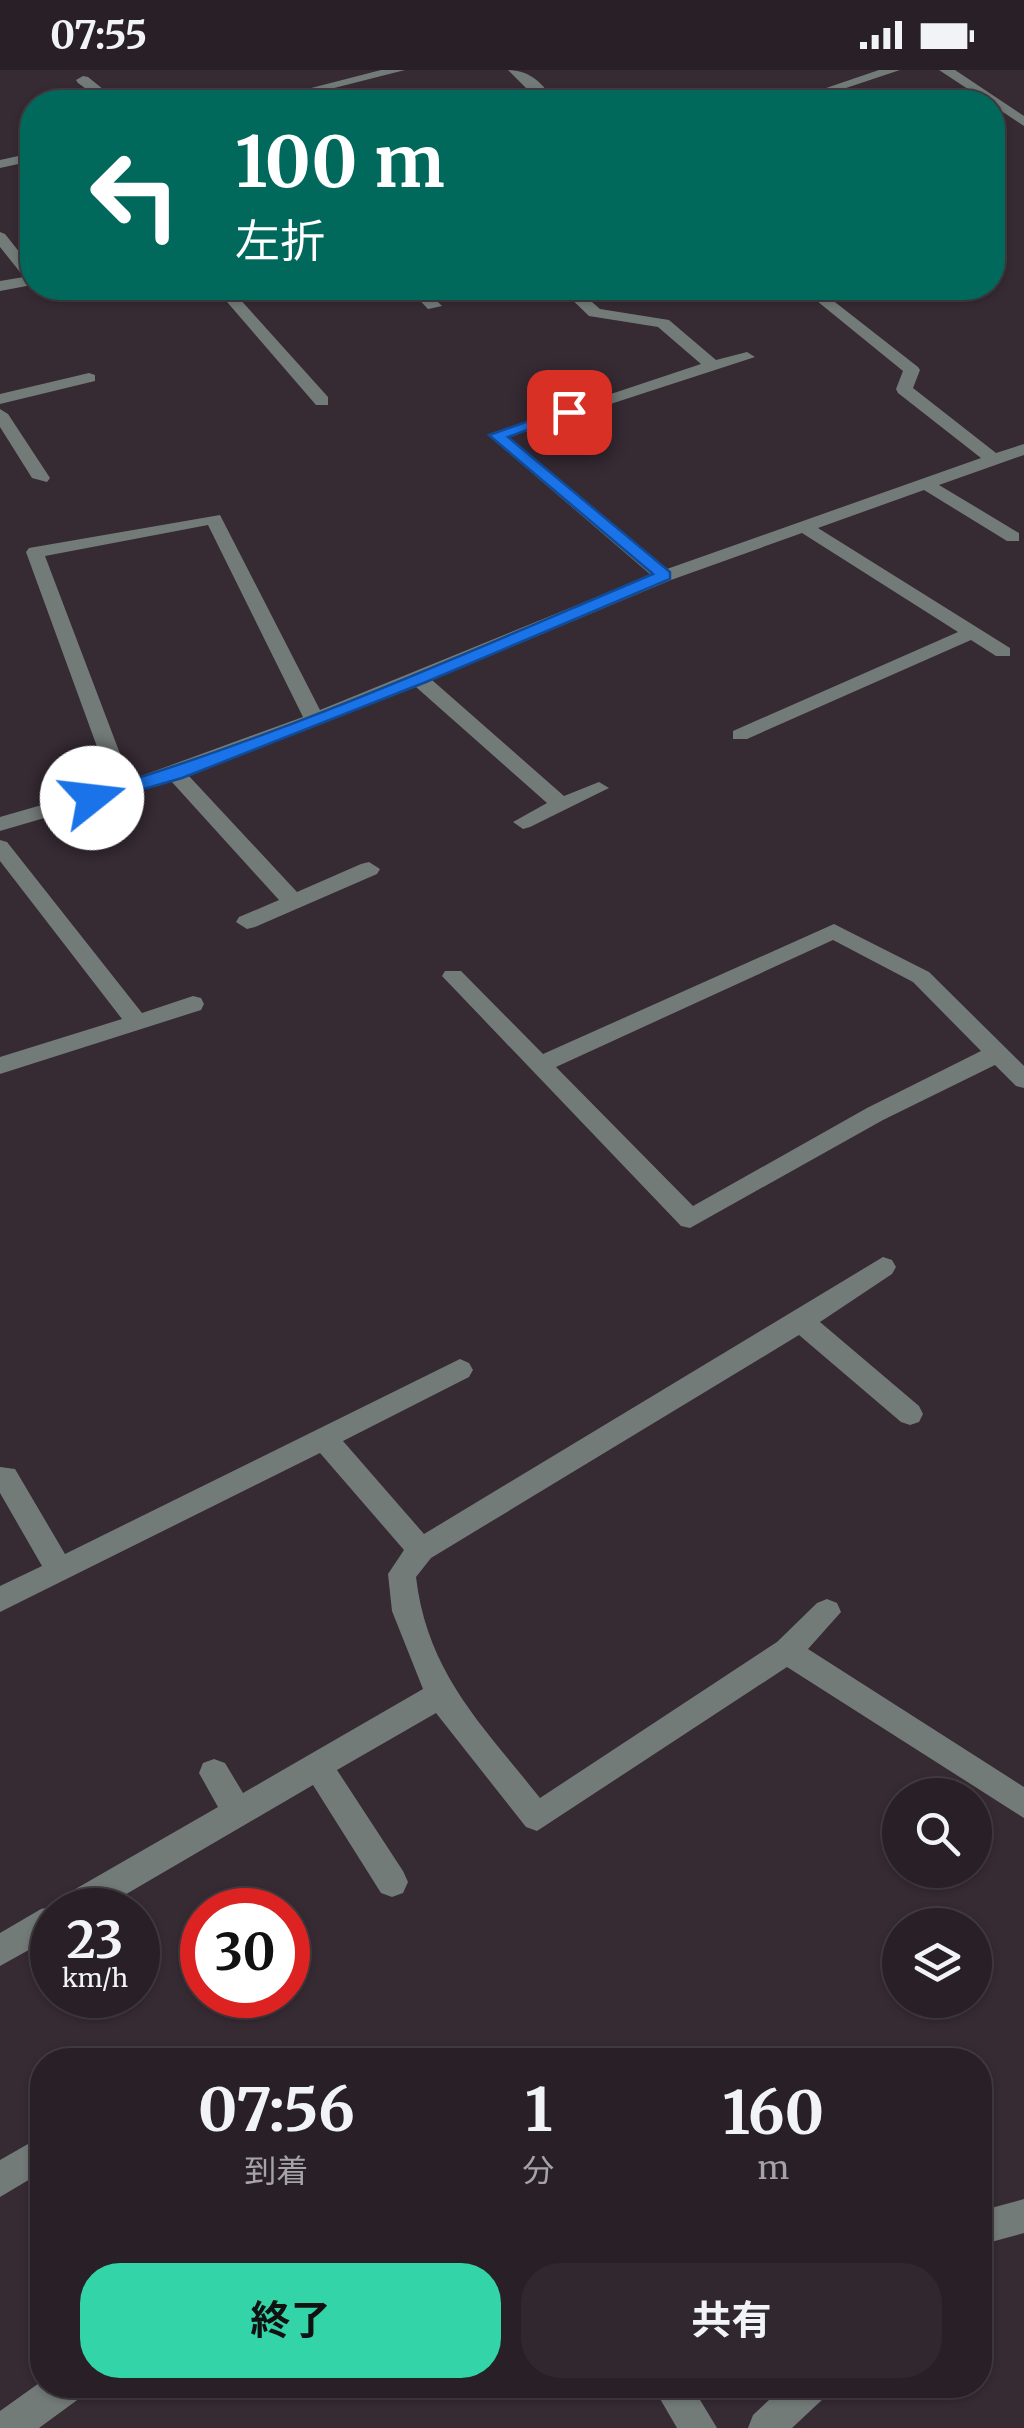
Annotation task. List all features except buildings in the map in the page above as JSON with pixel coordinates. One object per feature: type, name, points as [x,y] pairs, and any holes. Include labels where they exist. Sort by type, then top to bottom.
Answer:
[{"type":"street","points":[[314,90],[398,70]]},
{"type":"street","points":[[516,70],[540,90]]},
{"type":"street","points":[[830,90],[893,70]]},
{"type":"street","points":[[946,70],[976,90]]},
{"type":"street","points":[[83,80],[96,90]]},
{"type":"street","points":[[0,237],[20,263]]},
{"type":"street","points":[[233,300],[322,401]]},
{"type":"street","points":[[428,300],[434,306]]},
{"type":"street","points":[[580,300],[594,313],[663,323],[713,366]]},
{"type":"street","points":[[823,300],[912,370],[904,389],[993,459]]},
{"type":"street","points":[[664,576],[496,435],[748,357]]},
{"type":"street","points":[[0,398],[89,378]]},
{"type":"street","points":[[0,414],[42,478]]},
{"type":"street","points":[[0,824],[175,774],[420,679],[664,576],[1024,449]]},
{"type":"street","points":[[924,482],[1012,537]]},
{"type":"street","points":[[123,789],[36,552],[214,519],[314,719]]},
{"type":"street","points":[[805,527],[1003,652]]},
{"type":"street","points":[[740,736],[970,632]]},
{"type":"street","points":[[420,679],[562,805]]},
{"type":"street","points":[[175,774],[294,902]]},
{"type":"street","points":[[523,822],[599,788]]},
{"type":"street","points":[[0,847],[139,1024]]},
{"type":"street","points":[[246,922],[369,868]]},
{"type":"street","points":[[538,1065],[834,930],[921,977],[1024,1080]]},
{"type":"street","points":[[453,976],[690,1218],[875,1114],[996,1054]]},
{"type":"street","points":[[0,1066],[63,1042],[139,1024],[194,1004]]},
{"type":"street","points":[[827,1612],[786,1651],[536,1817],[440,1694],[406,1611],[402,1574],[421,1550],[801,1321],[882,1267]]},
{"type":"street","points":[[801,1321],[910,1414]]},
{"type":"street","points":[[0,1600],[460,1370]]},
{"type":"street","points":[[324,1438],[421,1550]]},
{"type":"street","points":[[5,1476],[58,1570]]},
{"type":"street","points":[[786,1651],[1024,1804]]},
{"type":"street","points":[[108,1888],[440,1694]]},
{"type":"street","points":[[318,1766],[392,1882]]},
{"type":"street","points":[[214,1773],[238,1812]]},
{"type":"street","points":[[0,1950],[30,1933]]},
{"type":"street","points":[[0,2180],[30,2161]]},
{"type":"street","points":[[992,2225],[1024,2216]]},
{"type":"street","points":[[8,2428],[50,2398]]},
{"type":"street","points":[[678,2398],[698,2428]]},
{"type":"street","points":[[766,2428],[797,2398]]},
{"type":"route","points":[[92,798],[175,774],[420,679],[664,576],[496,435],[569,412]]}]
